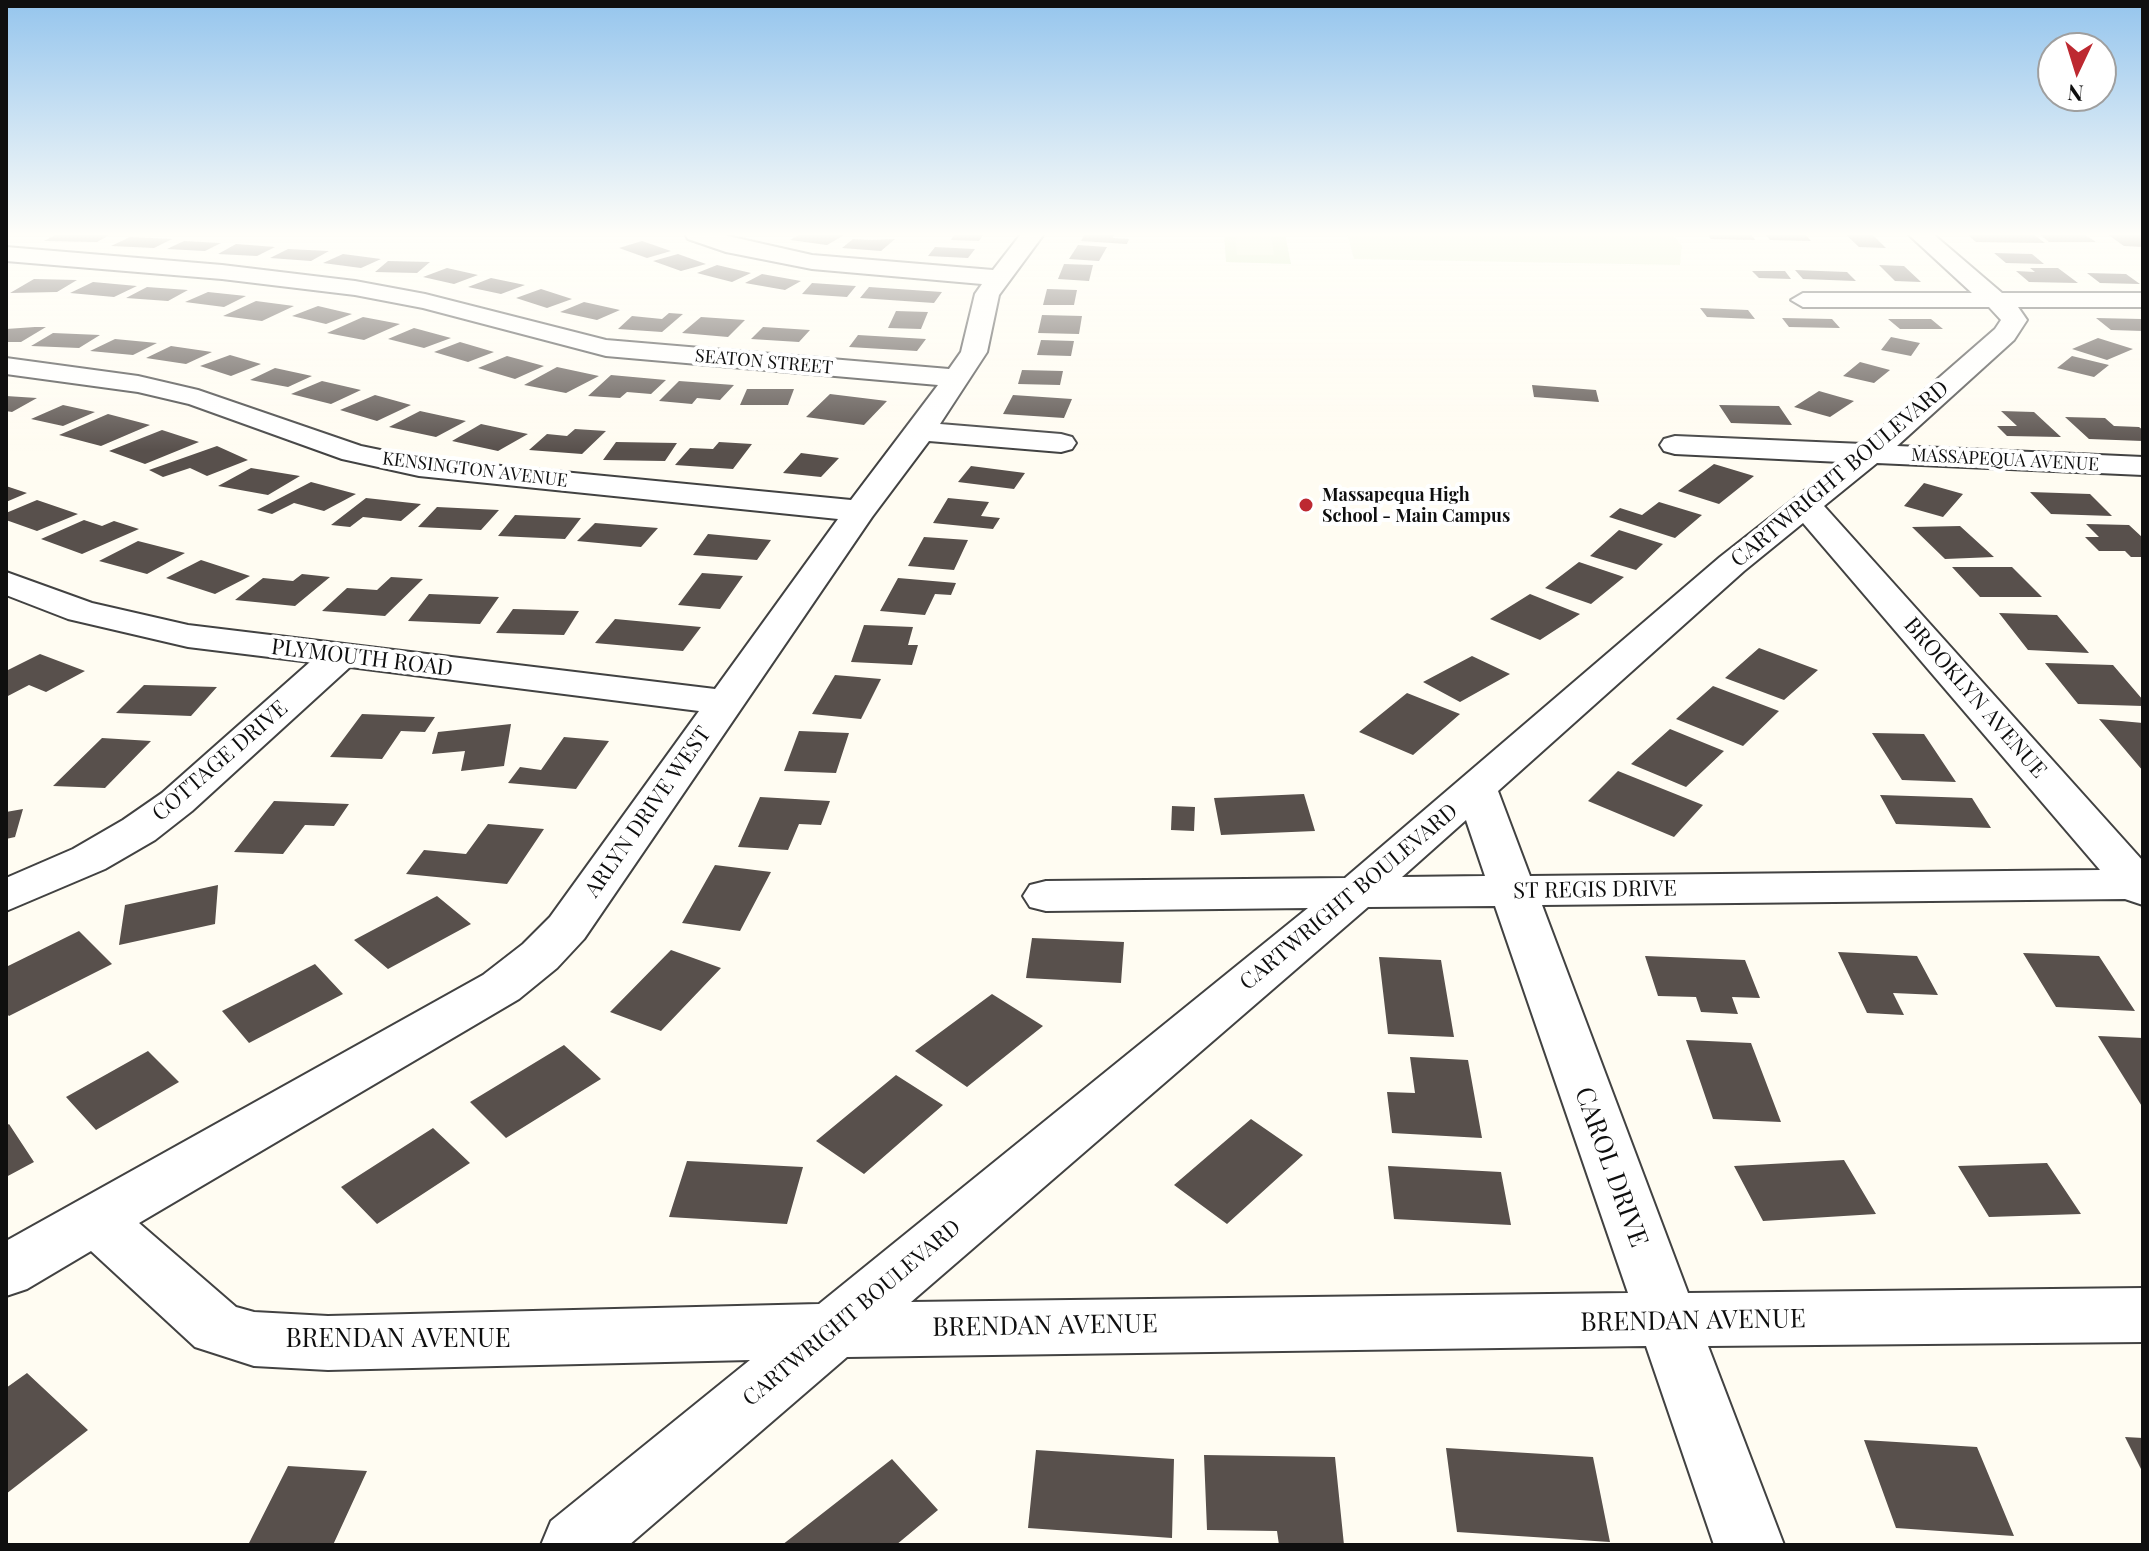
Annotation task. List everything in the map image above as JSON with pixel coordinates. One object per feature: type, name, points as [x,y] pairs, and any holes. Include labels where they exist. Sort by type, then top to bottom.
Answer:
[{"type":"street","name":"SEATON STREET","points":[[446,306],[606,348],[956,378]]},
{"type":"street","name":"ARLYN DRIVE WEST","points":[[94,1219],[501,987],[540,956],[567,928],[860,511],[921,431],[974,352],[984,306]]},
{"type":"street","name":"CARTWRIGHT BOULEVARD","points":[[576,1545],[1356,893],[1732,564],[1870,454],[2005,334],[2014,320],[2002,306]]},
{"type":"street","name":"KENSINGTON AVENUE","points":[[6,366],[138,384],[198,398],[353,453],[419,467],[860,511]]},
{"type":"street","points":[[921,431],[1061,443]]},
{"type":"street","name":"MASSAPEQUA AVENUE","points":[[1675,445],[2135,471]]},
{"type":"street","name":"BROOKLYN AVENUE","points":[[1806,506],[2141,886]]},
{"type":"street","name":"PLYMOUTH ROAD","points":[[6,583],[81,611],[188,636],[725,702]]},
{"type":"street","name":"COTTAGE DRIVE","points":[[6,896],[89,859],[139,830],[177,802],[340,656]]},
{"type":"street","name":"CAROL DRIVE","points":[[1476,788],[1749,1545]]},
{"type":"street","name":"ST REGIS DRIVE","points":[[1046,896],[2141,886]]},
{"type":"street","points":[[6,1271],[94,1219]]},
{"type":"street","name":"BRENDAN AVENUE","points":[[94,1219],[195,1312],[217,1328],[254,1339],[328,1343],[1049,1325],[2143,1315]]},
{"type":"building","points":[[244,306],[293,306],[262,321],[223,316]]},
{"type":"building","points":[[317,306],[352,314],[326,324],[292,316]]},
{"type":"building","points":[[573,306],[620,310],[597,320],[560,312]]},
{"type":"building","points":[[1700,308],[1748,310],[1755,319],[1707,317]]},
{"type":"building","points":[[896,311],[928,312],[921,329],[888,328]]},
{"type":"building","points":[[669,313],[683,314],[662,332],[618,329],[632,316],[662,319]]},
{"type":"building","points":[[1042,315],[1082,316],[1079,334],[1038,333]]},
{"type":"building","points":[[363,317],[400,324],[364,340],[327,333]]},
{"type":"building","points":[[701,317],[745,320],[728,337],[682,333]]},
{"type":"building","points":[[1782,318],[1832,319],[1840,328],[1789,327]]},
{"type":"building","points":[[2096,318],[2141,319],[2143,331],[2111,330]]},
{"type":"building","points":[[1888,319],[1931,319],[1943,329],[1900,329]]},
{"type":"building","points":[[46,327],[21,342],[6,342],[6,329]]},
{"type":"building","points":[[763,327],[810,330],[799,342],[751,339]]},
{"type":"building","points":[[414,328],[451,338],[424,348],[388,339]]},
{"type":"building","points":[[53,333],[100,335],[79,348],[31,346]]},
{"type":"building","points":[[858,335],[926,339],[917,351],[849,347]]},
{"type":"building","points":[[1891,337],[1920,343],[1911,356],[1881,350]]},
{"type":"building","points":[[2098,338],[2133,349],[2107,360],[2072,349]]},
{"type":"building","points":[[115,339],[157,343],[133,355],[90,351]]},
{"type":"building","points":[[1041,340],[1074,341],[1071,356],[1037,355]]},
{"type":"building","points":[[460,342],[494,352],[468,362],[434,352]]},
{"type":"building","points":[[171,346],[212,352],[186,364],[146,358]]},
{"type":"building","points":[[230,355],[261,364],[231,376],[200,366]]},
{"type":"building","points":[[507,356],[544,366],[515,379],[478,368]]},
{"type":"building","points":[[2072,356],[2109,365],[2094,377],[2057,368]]},
{"type":"building","points":[[1860,362],[1890,370],[1874,383],[1843,376]]},
{"type":"building","points":[[557,367],[599,376],[566,393],[524,385]]},
{"type":"building","points":[[275,368],[312,376],[288,387],[250,380]]},
{"type":"building","points":[[1022,370],[1063,371],[1060,385],[1018,384]]},
{"type":"building","points":[[611,375],[666,380],[651,394],[627,392],[620,398],[588,396]]},
{"type":"building","points":[[322,381],[361,390],[331,404],[291,394]]},
{"type":"building","points":[[679,381],[734,385],[720,400],[697,398],[692,404],[659,401]]},
{"type":"building","points":[[1532,385],[1596,390],[1599,402],[1534,397]]},
{"type":"building","points":[[747,389],[794,389],[788,405],[740,405]]},
{"type":"building","points":[[1819,391],[1854,401],[1830,417],[1794,407]]},
{"type":"building","points":[[830,394],[887,401],[864,425],[806,417]]},
{"type":"building","points":[[375,395],[411,405],[377,421],[340,410]]},
{"type":"building","points":[[1013,395],[1072,399],[1064,418],[1003,414]]},
{"type":"building","points":[[6,396],[37,398],[12,412],[6,411]]},
{"type":"building","points":[[63,405],[95,412],[63,426],[31,419]]},
{"type":"building","points":[[1719,405],[1779,406],[1792,425],[1731,423]]},
{"type":"building","points":[[420,411],[466,421],[436,437],[389,427]]},
{"type":"building","points":[[2001,411],[2034,412],[2061,437],[2007,436],[1997,426],[2017,426]]},
{"type":"building","points":[[108,414],[150,425],[101,446],[59,435]]},
{"type":"building","points":[[2065,417],[2105,418],[2114,426],[2139,427],[2143,430],[2143,441],[2089,439]]},
{"type":"building","points":[[481,424],[528,434],[498,451],[452,441]]},
{"type":"building","points":[[575,429],[606,431],[582,454],[529,450],[547,434],[567,436]]},
{"type":"building","points":[[162,430],[199,442],[145,464],[109,451]]},
{"type":"building","points":[[616,442],[677,443],[665,461],[603,460]]},
{"type":"building","points":[[719,442],[752,444],[733,469],[675,465],[690,448],[713,449]]},
{"type":"building","points":[[217,446],[248,460],[207,476],[190,468],[163,477],[149,470]]},
{"type":"building","points":[[801,453],[839,458],[821,477],[783,473]]},
{"type":"building","points":[[1714,464],[1754,476],[1719,504],[1678,491]]},
{"type":"building","points":[[971,466],[1025,473],[1014,489],[958,482]]},
{"type":"building","points":[[251,468],[300,476],[268,495],[218,486]]},
{"type":"building","points":[[311,482],[356,494],[324,511],[294,503],[272,514],[257,510]]},
{"type":"building","points":[[1924,483],[1963,494],[1943,517],[1904,506]]},
{"type":"building","points":[[6,486],[27,493],[6,502]]},
{"type":"building","points":[[2030,492],[2090,494],[2112,516],[2051,514]]},
{"type":"building","points":[[366,498],[421,504],[401,521],[363,517],[350,527],[331,525]]},
{"type":"building","points":[[948,498],[989,502],[981,516],[1000,518],[993,529],[933,523]]},
{"type":"building","points":[[37,500],[78,514],[37,531],[6,520],[6,513]]},
{"type":"building","points":[[1659,502],[1702,515],[1675,538],[1609,517],[1620,508],[1642,515]]},
{"type":"building","points":[[437,507],[499,510],[481,530],[418,527]]},
{"type":"building","points":[[515,515],[581,518],[565,539],[498,536]]},
{"type":"building","points":[[84,520],[102,526],[114,521],[139,529],[82,554],[41,539]]},
{"type":"building","points":[[595,523],[658,528],[641,547],[577,541]]},
{"type":"building","points":[[2086,524],[2129,525],[2143,538],[2143,557],[2131,557],[2125,551],[2099,551],[2085,537],[2099,537]]},
{"type":"building","points":[[1960,526],[1994,557],[1945,559],[1912,527]]},
{"type":"building","points":[[1619,530],[1663,544],[1636,570],[1590,556]]},
{"type":"building","points":[[708,534],[771,540],[757,560],[693,555]]},
{"type":"building","points":[[924,537],[968,540],[954,570],[908,566]]},
{"type":"building","points":[[138,541],[185,553],[147,574],[99,561]]},
{"type":"building","points":[[201,560],[250,576],[215,594],[166,578]]},
{"type":"building","points":[[1579,562],[1624,577],[1591,604],[1545,588]]},
{"type":"building","points":[[1952,567],[2012,567],[2042,597],[1980,597]]},
{"type":"building","points":[[702,573],[743,576],[720,609],[678,605]]},
{"type":"building","points":[[302,574],[330,577],[295,606],[235,600],[263,578],[293,581]]},
{"type":"building","points":[[391,577],[423,579],[385,616],[322,611],[347,588],[377,590]]},
{"type":"building","points":[[898,578],[956,583],[951,595],[935,594],[925,615],[880,611]]},
{"type":"building","points":[[429,594],[499,597],[480,624],[408,621]]},
{"type":"building","points":[[1530,594],[1580,614],[1540,640],[1490,619]]},
{"type":"building","points":[[513,609],[579,611],[564,635],[496,633]]},
{"type":"building","points":[[1999,613],[2057,615],[2089,653],[2028,650]]},
{"type":"building","points":[[615,619],[701,627],[683,651],[595,643]]},
{"type":"building","points":[[864,625],[913,627],[908,645],[918,645],[912,665],[851,662]]},
{"type":"building","points":[[1759,648],[1818,670],[1784,700],[1725,678]]},
{"type":"building","points":[[40,654],[85,671],[46,692],[29,685],[6,697],[6,671]]},
{"type":"building","points":[[1472,656],[1510,674],[1460,702],[1423,682]]},
{"type":"building","points":[[2045,663],[2113,665],[2143,700],[2143,706],[2078,704]]},
{"type":"building","points":[[835,675],[881,679],[861,719],[812,714]]},
{"type":"building","points":[[144,685],[217,687],[191,716],[116,713]]},
{"type":"building","points":[[1713,686],[1779,711],[1743,746],[1676,719]]},
{"type":"building","points":[[1407,693],[1460,714],[1413,755],[1359,732]]},
{"type":"building","points":[[362,714],[435,717],[425,732],[401,731],[382,759],[330,757]]},
{"type":"building","points":[[2099,719],[2143,723],[2143,771]]},
{"type":"building","points":[[511,724],[504,766],[461,771],[465,751],[432,754],[438,732]]},
{"type":"building","points":[[1670,729],[1724,751],[1686,787],[1631,764]]},
{"type":"building","points":[[799,731],[849,733],[836,773],[784,771]]},
{"type":"building","points":[[1872,733],[1924,734],[1956,782],[1902,780]]},
{"type":"building","points":[[564,737],[609,741],[576,789],[508,783],[520,767],[541,770]]},
{"type":"building","points":[[102,738],[151,741],[105,788],[53,786]]},
{"type":"building","points":[[1618,771],[1703,805],[1674,837],[1588,801]]},
{"type":"building","points":[[1304,794],[1315,831],[1221,835],[1214,798]]},
{"type":"building","points":[[1880,795],[1972,798],[1991,828],[1896,824]]},
{"type":"building","points":[[760,797],[830,801],[821,825],[799,824],[788,850],[738,847]]},
{"type":"building","points":[[274,801],[349,804],[334,826],[305,825],[283,854],[234,852]]},
{"type":"building","points":[[1172,806],[1195,807],[1194,831],[1171,830]]},
{"type":"building","points":[[23,809],[15,837],[6,839],[6,812]]},
{"type":"building","points":[[488,824],[544,829],[507,884],[406,874],[424,850],[466,854]]},
{"type":"building","points":[[715,865],[771,872],[740,931],[682,923]]},
{"type":"building","points":[[218,885],[215,924],[119,945],[125,905]]},
{"type":"building","points":[[437,896],[471,924],[388,969],[354,940]]},
{"type":"building","points":[[79,931],[112,964],[9,1016],[6,1013],[6,967]]},
{"type":"building","points":[[1032,938],[1124,942],[1121,983],[1026,978]]},
{"type":"building","points":[[671,950],[721,968],[661,1031],[610,1012]]},
{"type":"building","points":[[1838,952],[1917,956],[1938,995],[1893,993],[1904,1015],[1867,1013]]},
{"type":"building","points":[[2023,953],[2099,956],[2135,1011],[2056,1007]]},
{"type":"building","points":[[1645,956],[1745,960],[1760,998],[1732,997],[1738,1014],[1701,1012],[1696,997],[1658,996]]},
{"type":"building","points":[[1379,957],[1441,960],[1454,1037],[1388,1034]]},
{"type":"building","points":[[315,964],[343,994],[249,1043],[222,1011]]},
{"type":"building","points":[[992,994],[1043,1026],[967,1087],[915,1051]]},
{"type":"building","points":[[2098,1036],[2143,1038],[2143,1108]]},
{"type":"building","points":[[1686,1040],[1751,1043],[1781,1122],[1713,1119]]},
{"type":"building","points":[[564,1045],[601,1079],[506,1138],[470,1102]]},
{"type":"building","points":[[148,1051],[179,1082],[96,1130],[66,1097]]},
{"type":"building","points":[[1410,1057],[1468,1060],[1482,1138],[1392,1133],[1387,1092],[1415,1093]]},
{"type":"building","points":[[896,1075],[943,1105],[864,1174],[816,1141]]},
{"type":"building","points":[[1251,1119],[1303,1155],[1227,1224],[1174,1185]]},
{"type":"building","points":[[9,1124],[34,1162],[6,1177],[6,1126]]},
{"type":"building","points":[[433,1128],[470,1163],[377,1224],[341,1187]]},
{"type":"building","points":[[1844,1160],[1876,1214],[1763,1221],[1734,1166]]},
{"type":"building","points":[[687,1161],[803,1167],[787,1224],[669,1217]]},
{"type":"building","points":[[2047,1163],[2081,1214],[1989,1217],[1958,1166]]},
{"type":"building","points":[[1388,1166],[1501,1172],[1511,1225],[1394,1219]]},
{"type":"building","points":[[27,1373],[88,1430],[6,1494],[6,1388]]},
{"type":"building","points":[[2125,1437],[2143,1438],[2143,1473]]},
{"type":"building","points":[[1864,1440],[1977,1447],[2014,1536],[1896,1528]]},
{"type":"building","points":[[1446,1448],[1593,1457],[1610,1542],[1457,1532]]},
{"type":"building","points":[[1036,1450],[1174,1459],[1172,1538],[1028,1528]]},
{"type":"building","points":[[1204,1455],[1335,1457],[1344,1545],[1279,1545],[1277,1531],[1207,1530]]},
{"type":"building","points":[[892,1459],[938,1510],[896,1545],[782,1545]]},
{"type":"building","points":[[288,1466],[367,1471],[333,1545],[248,1545]]},
{"type":"place","name":"Massapequa High School - Main Campus","points":[[1306,505]]}]
